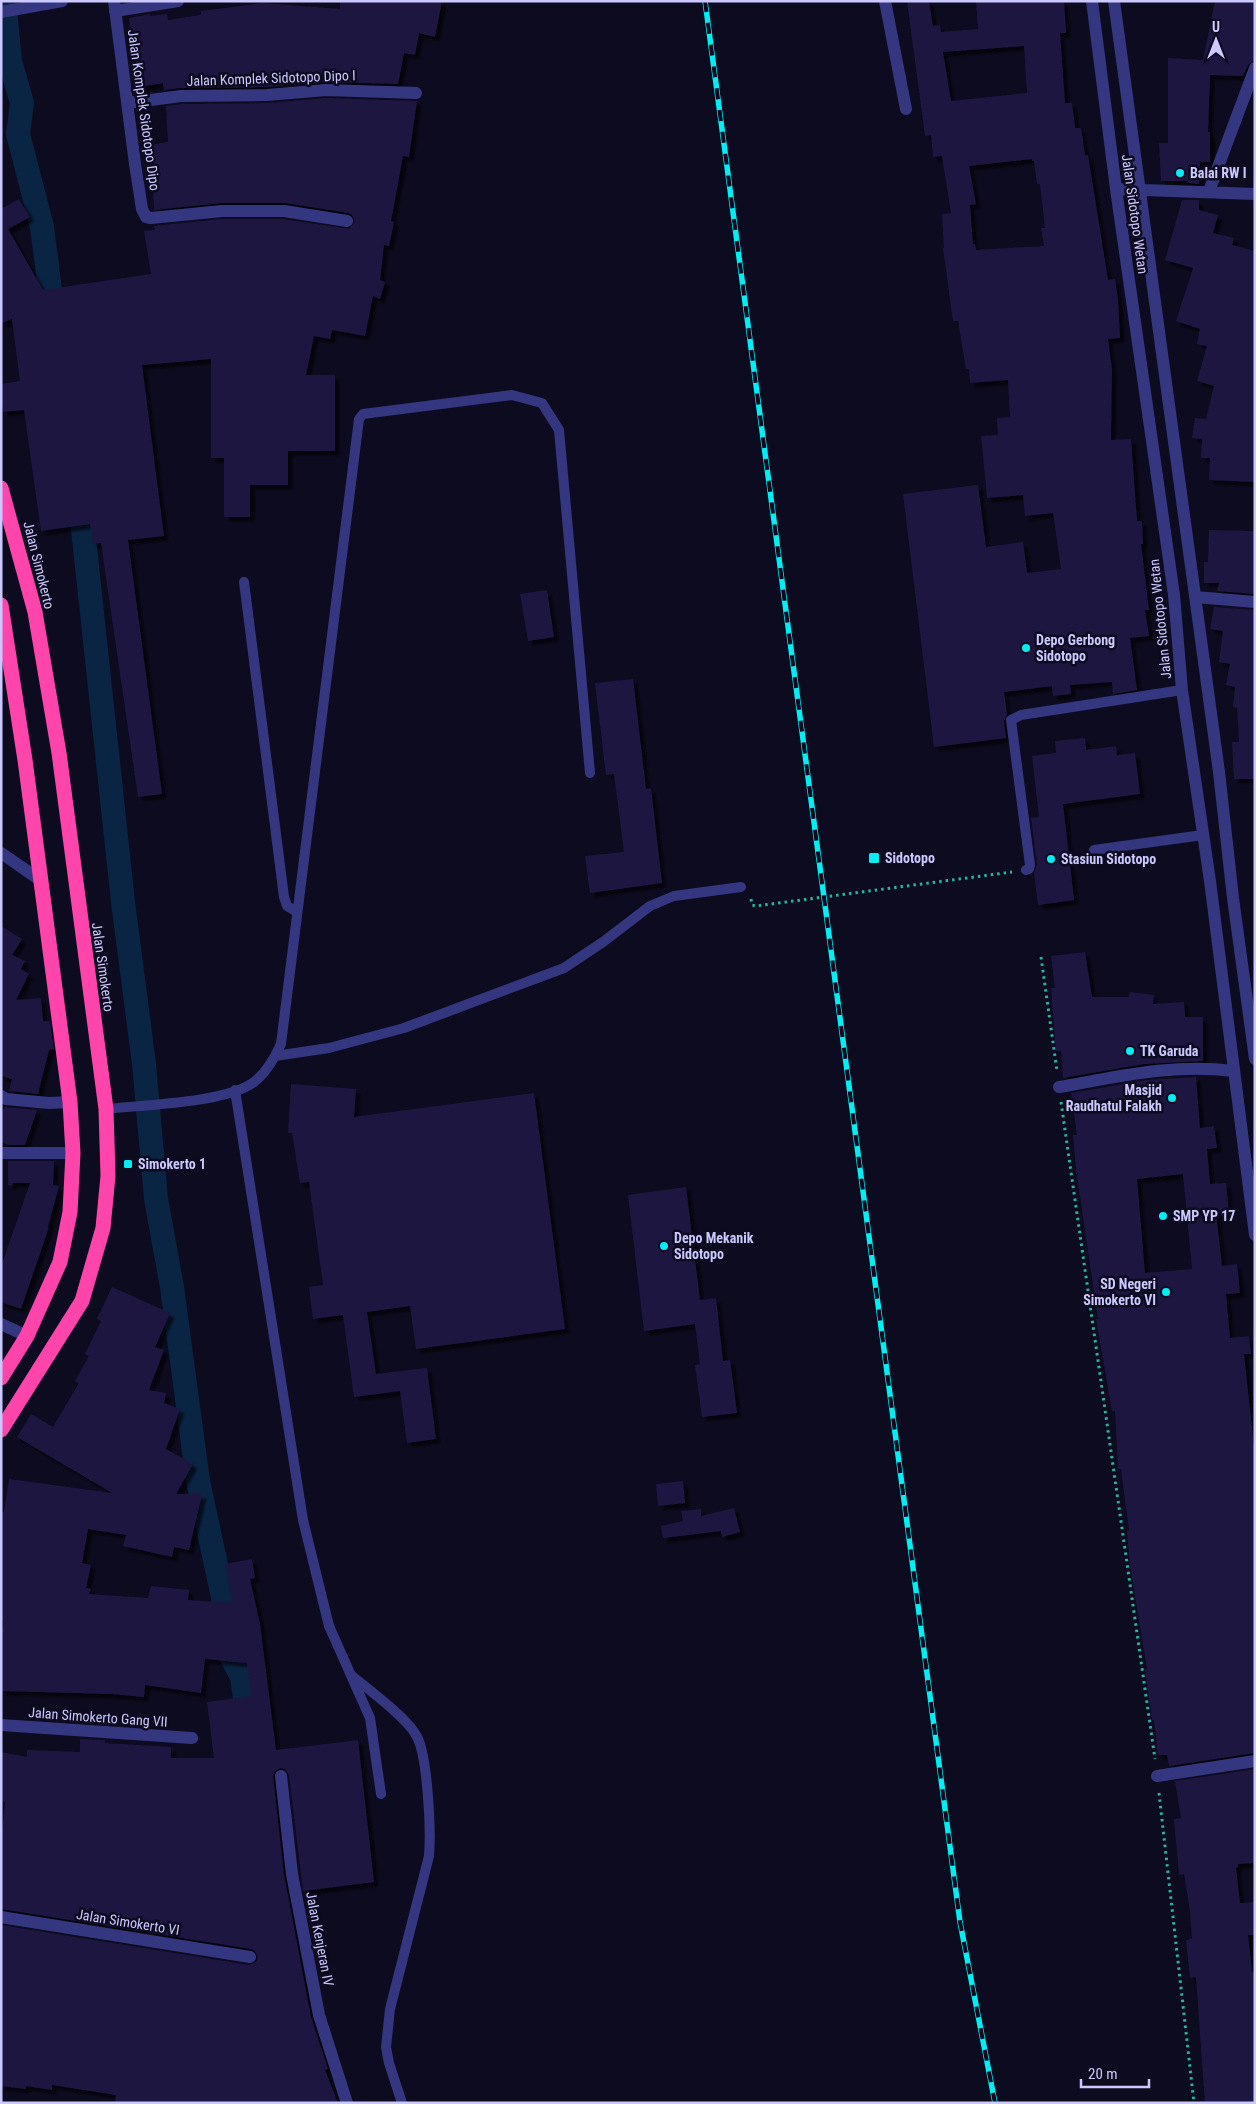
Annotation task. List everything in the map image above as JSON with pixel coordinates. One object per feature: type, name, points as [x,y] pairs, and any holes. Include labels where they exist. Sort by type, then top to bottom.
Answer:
[{"type":"highway","name":"Jalan Simokerto","points":[[1,488],[35,612],[56,734],[106,1109],[108,1176],[103,1228],[82,1301],[1,1430]]},
{"type":"highway","points":[[1,605],[6,629],[70,1102],[73,1153],[70,1212],[60,1262],[27,1336],[1,1378]]},
{"type":"street","points":[[1,12],[27,5],[62,1]]},
{"type":"street","points":[[114,6],[178,1]]},
{"type":"street","points":[[884,1],[906,109]]},
{"type":"street","name":"Jalan Sidotopo Wetan","points":[[1092,1],[1116,189],[1174,595],[1182,690],[1203,835],[1255,1235]]},
{"type":"street","name":"Jalan Sidotopo Wetan","points":[[1114,1],[1249,983],[1255,1060]]},
{"type":"street","name":"Jalan Komplek Sidotopo Dipo","points":[[114,6],[142,209],[146,217],[222,211],[284,211],[347,221]]},
{"type":"street","points":[[1209,191],[1255,68]]},
{"type":"street","name":"Jalan Komplek Sidotopo Dipo I","points":[[128,103],[181,96],[267,95],[326,90],[416,93]]},
{"type":"street","points":[[1116,189],[1255,194]]},
{"type":"street","points":[[1195,597],[1255,602]]},
{"type":"street","points":[[1,853],[40,880]]},
{"type":"street","points":[[1059,1087],[1146,1072],[1210,1068],[1233,1071]]},
{"type":"street","points":[[1,1096],[6,1099],[49,1103],[70,1102]]},
{"type":"street","points":[[1,1153],[73,1153]]},
{"type":"street","points":[[1,1324],[27,1336]]},
{"type":"street","name":"Jalan Simokerto Gang VII","points":[[1,1725],[192,1738]]},
{"type":"street","points":[[1157,1776],[1255,1761]]},
{"type":"street","name":"Jalan Kenjeran IV","points":[[281,1776],[292,1874],[319,2015],[347,2103]]},
{"type":"street","name":"Jalan Simokerto VI","points":[[1,1917],[250,1957]]},
{"type":"lane","points":[[106,1109],[207,1098],[235,1090],[254,1082],[275,1056],[281,1044],[359,419],[363,414],[512,395],[542,403],[559,430],[590,773]]},
{"type":"lane","points":[[244,582],[284,897],[287,906],[298,912]]},
{"type":"lane","points":[[1026,870],[1029,869],[1030,865],[1011,720],[1022,715],[1182,690]]},
{"type":"lane","points":[[1094,850],[1203,835]]},
{"type":"lane","points":[[275,1056],[329,1048],[404,1028],[564,968],[603,942],[650,906],[674,896],[741,887]]},
{"type":"lane","points":[[235,1090],[303,1520],[329,1626],[370,1718],[381,1794]]},
{"type":"lane","points":[[348,1672],[404,1721],[416,1735],[423,1752],[430,1834],[429,1856],[390,2009],[386,2047],[389,2063],[402,2103]]},
{"type":"path","points":[[741,887],[746,887],[752,905],[756,906],[1026,870]]},
{"type":"path","points":[[1041,957],[1157,1776],[1194,2103]]},
{"type":"building","points":[[340,1],[442,1],[435,37],[419,33],[415,55],[404,53],[398,84],[326,82],[267,87],[181,88],[164,90],[163,83],[140,87],[129,18],[150,14],[150,16],[167,14],[168,20],[201,15],[201,11],[263,3],[340,9]]},
{"type":"building","points":[[907,1],[929,1],[933,26],[940,25],[941,32],[978,29],[976,1],[1064,1],[1066,33],[1060,33],[1065,103],[1072,103],[1075,128],[1081,128],[1085,155],[1088,155],[1108,280],[1115,279],[1118,300],[1120,338],[1108,339],[1112,369],[1111,440],[1131,439],[1137,521],[1142,521],[1143,544],[1141,544],[1149,610],[1145,610],[1149,636],[1130,638],[1137,690],[1113,694],[1112,682],[1070,685],[1071,694],[1053,696],[1052,686],[1004,692],[1007,715],[1004,721],[1006,738],[934,747],[903,494],[978,485],[986,547],[1023,542],[1027,573],[1061,569],[1053,513],[1025,516],[1023,495],[987,498],[981,436],[998,435],[997,418],[1010,417],[1008,380],[970,383],[969,369],[966,369],[958,321],[953,321],[943,248],[942,214],[951,213],[942,156],[933,157],[931,135],[925,136]],"holes":[[[1024,46],[1027,93],[951,101],[943,52]],[[1032,159],[1034,161],[1037,184],[1040,184],[1045,228],[1041,228],[1044,246],[976,250],[975,244],[973,244],[970,205],[976,204],[969,166]]]},
{"type":"building","points":[[1215,1],[1255,1],[1255,60],[1248,65],[1243,76],[1210,75],[1208,132],[1210,132],[1210,162],[1200,162],[1199,184],[1187,183],[1188,181],[1161,181],[1159,143],[1168,143],[1168,58],[1203,60]]},
{"type":"building","points":[[326,98],[417,101],[409,157],[403,156],[391,221],[394,222],[389,246],[384,245],[380,280],[385,282],[380,299],[373,296],[365,336],[332,330],[330,339],[314,336],[306,375],[335,375],[335,451],[288,451],[288,485],[250,485],[250,517],[224,517],[224,458],[211,458],[211,359],[142,365],[164,536],[128,540],[162,794],[138,797],[101,543],[93,544],[90,524],[41,531],[24,410],[3,412],[1,384],[20,381],[12,319],[1,323],[1,209],[19,199],[30,217],[8,229],[43,290],[151,274],[144,231],[155,230],[154,226],[222,219],[283,219],[349,229],[355,222],[349,213],[285,203],[222,203],[154,210],[153,189],[157,189],[150,145],[168,142],[166,106],[182,104],[268,103]]},
{"type":"building","points":[[1182,200],[1199,200],[1199,210],[1218,215],[1213,233],[1234,238],[1232,245],[1255,251],[1255,482],[1209,480],[1210,458],[1201,458],[1202,439],[1192,438],[1195,418],[1206,419],[1214,386],[1197,381],[1207,346],[1197,344],[1200,329],[1176,321],[1193,268],[1165,260]]},
{"type":"building","points":[[1209,530],[1255,531],[1255,594],[1217,591],[1219,583],[1204,583],[1204,562],[1208,562]]},
{"type":"building","points":[[547,590],[554,637],[528,641],[520,594]]},
{"type":"building","points":[[1214,607],[1255,610],[1255,779],[1234,779],[1232,742],[1239,742],[1237,708],[1233,707],[1235,687],[1226,685],[1230,664],[1219,662],[1223,631],[1210,629]]},
{"type":"building","points":[[633,679],[646,789],[651,788],[662,883],[590,893],[585,856],[624,852],[614,774],[606,775],[595,683]]},
{"type":"building","points":[[1085,738],[1086,750],[1116,746],[1117,755],[1135,753],[1140,794],[1063,804],[1074,900],[1038,905],[1034,873],[1037,864],[1031,818],[1039,817],[1032,756],[1056,753],[1055,741]]},
{"type":"building","points":[[1,926],[22,939],[12,955],[25,961],[21,969],[29,974],[16,1000],[41,998],[43,1021],[50,1021],[54,1049],[49,1050],[38,1094],[9,1091],[12,1079],[1,1076]]},
{"type":"building","points":[[1085,952],[1092,997],[1129,997],[1130,992],[1154,995],[1153,1004],[1184,1002],[1185,1017],[1203,1017],[1203,1061],[1144,1064],[1063,1078],[1061,1051],[1056,1051],[1051,988],[1055,988],[1051,956]]},
{"type":"building","points":[[1196,1077],[1200,1128],[1214,1126],[1217,1148],[1207,1149],[1210,1184],[1226,1183],[1229,1213],[1216,1213],[1222,1266],[1237,1264],[1240,1293],[1226,1294],[1230,1338],[1249,1336],[1251,1354],[1244,1354],[1255,1457],[1255,1753],[1169,1766],[1167,1755],[1158,1755],[1154,1720],[1152,1720],[1145,1669],[1147,1669],[1130,1566],[1127,1531],[1129,1530],[1121,1469],[1118,1469],[1115,1411],[1112,1411],[1096,1319],[1098,1319],[1076,1169],[1073,1135],[1077,1135],[1071,1093],[1147,1080]],"holes":[[[1183,1174],[1192,1269],[1145,1273],[1137,1179]]]},
{"type":"building","points":[[291,1084],[356,1089],[354,1117],[534,1093],[565,1329],[416,1349],[410,1306],[367,1312],[376,1374],[427,1368],[436,1439],[407,1443],[400,1391],[354,1397],[343,1315],[313,1319],[309,1287],[323,1285],[309,1182],[300,1183],[292,1133],[288,1133]]},
{"type":"building","points":[[4,1107],[37,1110],[25,1145],[8,1145],[1,1142],[1,1115]]},
{"type":"building","points":[[8,1161],[54,1161],[53,1185],[59,1186],[49,1227],[21,1309],[1,1302],[1,1267],[30,1183],[13,1183],[12,1186],[8,1185]]},
{"type":"building","name":"Depo Mekanik Sidotopo","points":[[686,1187],[700,1300],[716,1298],[723,1361],[730,1360],[737,1413],[702,1417],[695,1365],[700,1364],[695,1324],[644,1331],[628,1195]]},
{"type":"building","points":[[112,1287],[170,1313],[155,1347],[164,1350],[149,1390],[166,1393],[164,1403],[180,1409],[166,1449],[193,1464],[176,1494],[202,1494],[189,1550],[174,1547],[172,1557],[123,1546],[126,1535],[88,1529],[82,1563],[91,1565],[86,1588],[91,1589],[89,1594],[148,1598],[151,1586],[189,1590],[188,1600],[232,1603],[225,1564],[252,1559],[255,1578],[250,1579],[260,1624],[276,1750],[358,1740],[374,1882],[303,1891],[289,1775],[285,1769],[280,1768],[274,1772],[273,1776],[284,1875],[311,2017],[328,2069],[325,2070],[338,2103],[115,2103],[116,2095],[52,2085],[52,2090],[26,2086],[26,2089],[1,2086],[1,1925],[249,1965],[256,1962],[258,1958],[255,1951],[251,1949],[1,1909],[1,1843],[5,1802],[1,1801],[1,1752],[27,1757],[27,1750],[80,1752],[80,1739],[105,1740],[105,1743],[171,1747],[171,1758],[214,1758],[207,1702],[251,1696],[247,1663],[205,1659],[201,1693],[145,1685],[144,1697],[111,1694],[1,1691],[3,1620],[1,1620],[1,1511],[4,1512],[9,1479],[112,1493],[17,1437],[31,1414],[53,1427],[79,1383],[75,1381],[89,1356],[85,1354],[101,1321],[97,1319]]},
{"type":"building","points":[[683,1481],[685,1503],[658,1506],[656,1484]]},
{"type":"building","points":[[734,1508],[740,1532],[722,1537],[721,1531],[663,1538],[661,1526],[683,1521],[681,1511],[701,1509],[701,1516]]},
{"type":"building","points":[[1255,1769],[1255,1863],[1238,1864],[1236,1868],[1240,1903],[1255,1902],[1255,1935],[1248,1935],[1252,1972],[1255,1972],[1255,2103],[1205,2103],[1196,1977],[1190,1978],[1186,1940],[1192,1939],[1190,1911],[1184,1874],[1179,1875],[1174,1819],[1181,1818],[1175,1781]]},
{"type":"waterway","points":[[4,1],[10,61],[22,103],[18,134],[42,227],[54,321]]},
{"type":"waterway","points":[[79,492],[123,902],[144,1064],[156,1199],[172,1287],[198,1481],[224,1602],[231,1656],[242,1677],[249,1727]]},
{"type":"railway","points":[[705,1],[960,1922],[995,2103]]},
{"type":"place","name":"Balai RW I","points":[[1180,173]]},
{"type":"place","name":"Depo Gerbong Sidotopo","points":[[1026,648]]},
{"type":"place","name":"Sidotopo","points":[[874,858]]},
{"type":"place","name":"Stasiun Sidotopo","points":[[1051,859]]},
{"type":"place","name":"TK Garuda","points":[[1130,1051]]},
{"type":"place","name":"Masjid Raudhatul Falakh","points":[[1172,1098]]},
{"type":"place","name":"Simokerto 1","points":[[128,1164]]},
{"type":"place","name":"SMP YP 17","points":[[1163,1216]]},
{"type":"place","name":"Depo Mekanik Sidotopo","points":[[664,1246]]},
{"type":"place","name":"SD Negeri Simokerto VI","points":[[1166,1292]]}]
